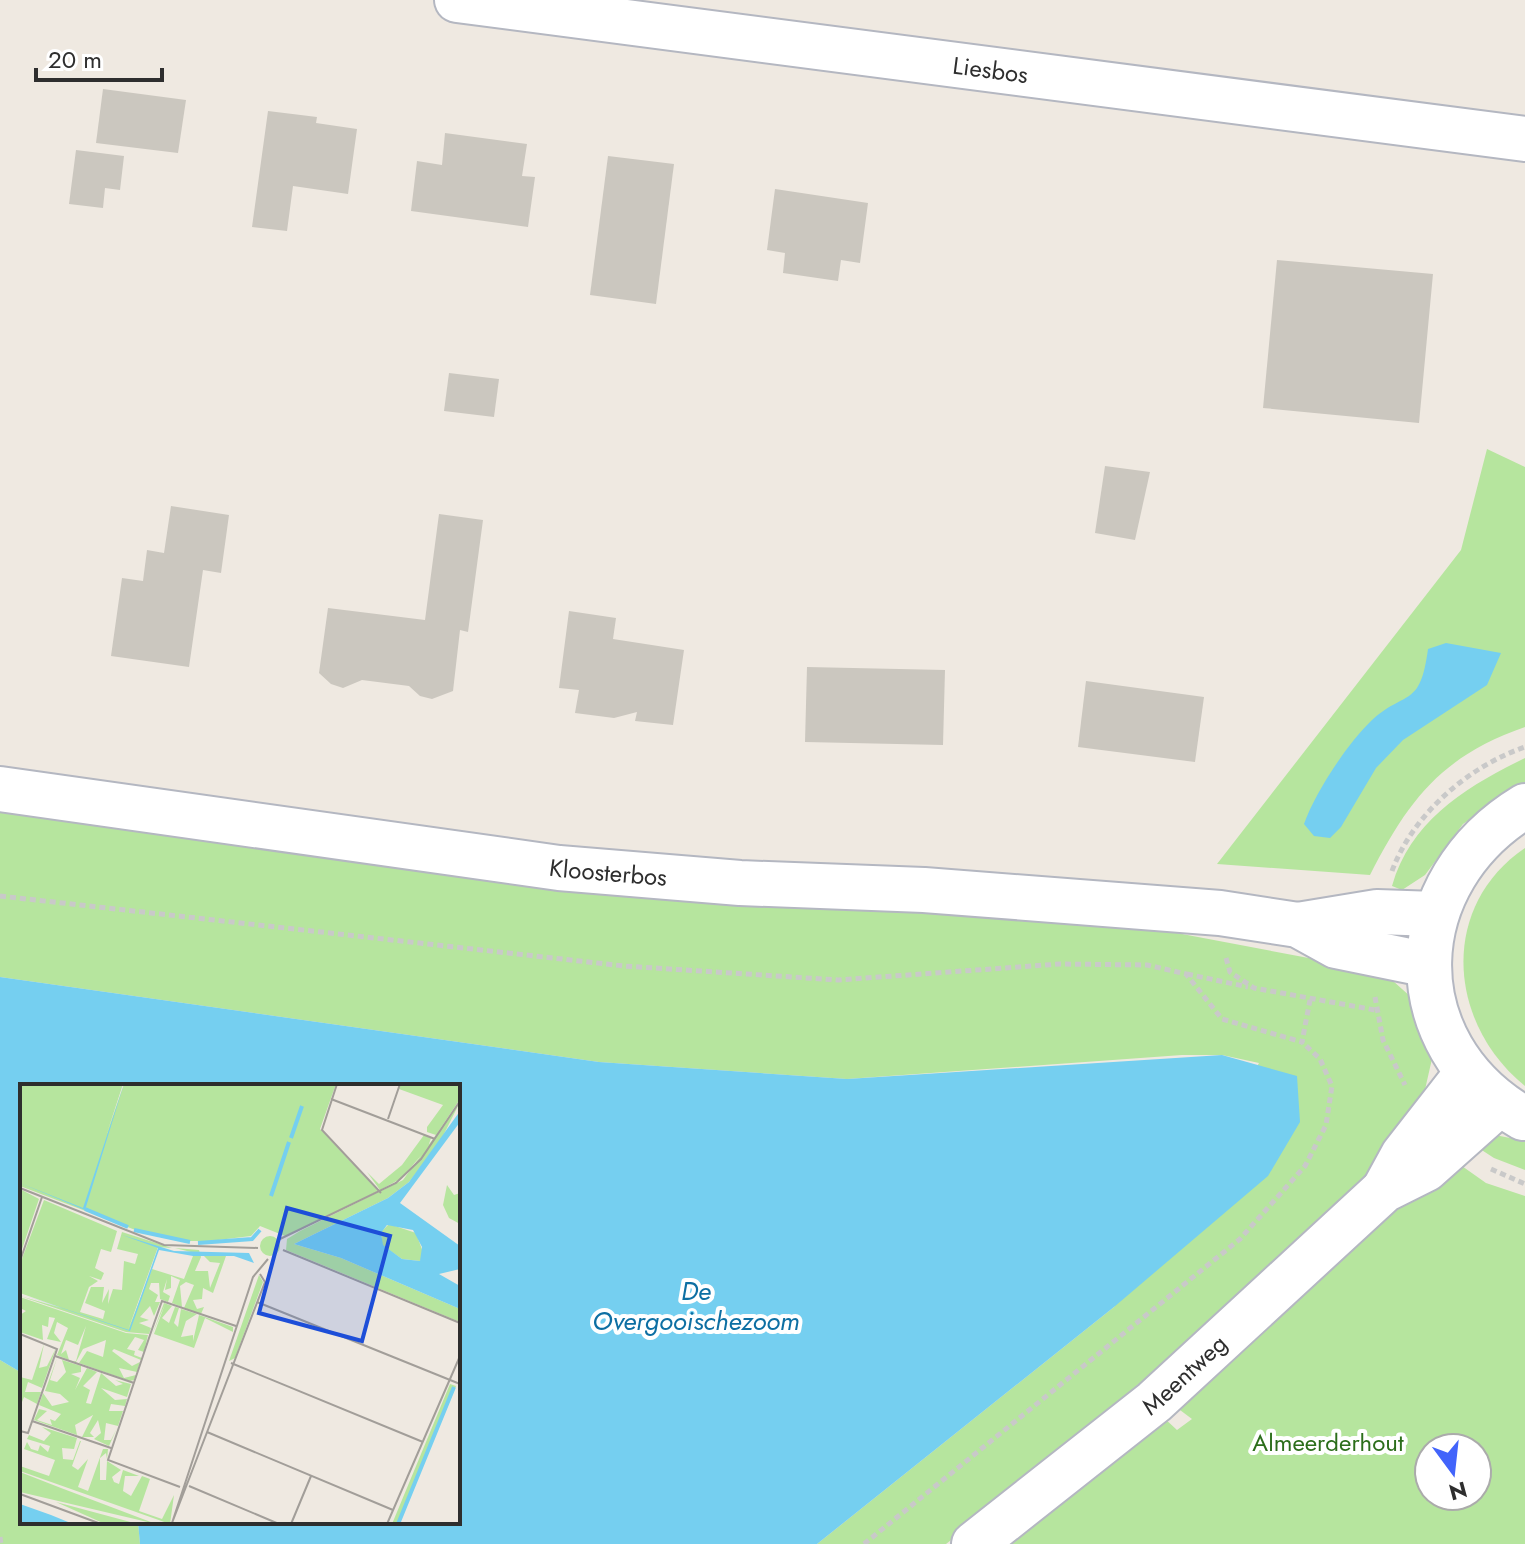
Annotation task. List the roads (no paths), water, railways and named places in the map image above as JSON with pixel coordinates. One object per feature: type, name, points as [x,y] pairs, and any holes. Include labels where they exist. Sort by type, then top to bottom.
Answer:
[{"type":"street","name":"Liesbos","points":[[457,0],[1525,139]]},
{"type":"street","name":"Kloosterbos","points":[[0,789],[559,868],[740,883],[924,890],[1124,903],[1298,925],[1377,912],[1436,914]]},
{"type":"street","points":[[1512,1112],[1467,1073],[1439,1022],[1429,965],[1436,914],[1450,879],[1471,848],[1498,822],[1525,806]]},
{"type":"street","name":"Kloosterbos","points":[[1298,925],[1336,946],[1429,965]]},
{"type":"street","name":"Meentweg","points":[[974,1544],[1154,1402],[1384,1190],[1429,1120],[1467,1073]]},
{"type":"street","name":"Meentweg","points":[[1384,1190],[1426,1169],[1512,1112]]},
{"type":"water","points":[[1446,643],[1501,653],[1487,685],[1403,740],[1376,768],[1341,827],[1330,838],[1314,836],[1304,824],[1342,756],[1371,721],[1416,690],[1425,668],[1428,649]]},
{"type":"water","name":"De Overgooischezoom","points":[[0,977],[599,1062],[847,1079],[1222,1055],[1297,1076],[1300,1122],[1268,1176],[1114,1307],[817,1544],[140,1544],[138,1524],[460,1524],[460,1084],[20,1084],[20,1372],[0,1360]]},
{"type":"park label","name":"Almeerderhout","points":[[1328,1442]]}]
